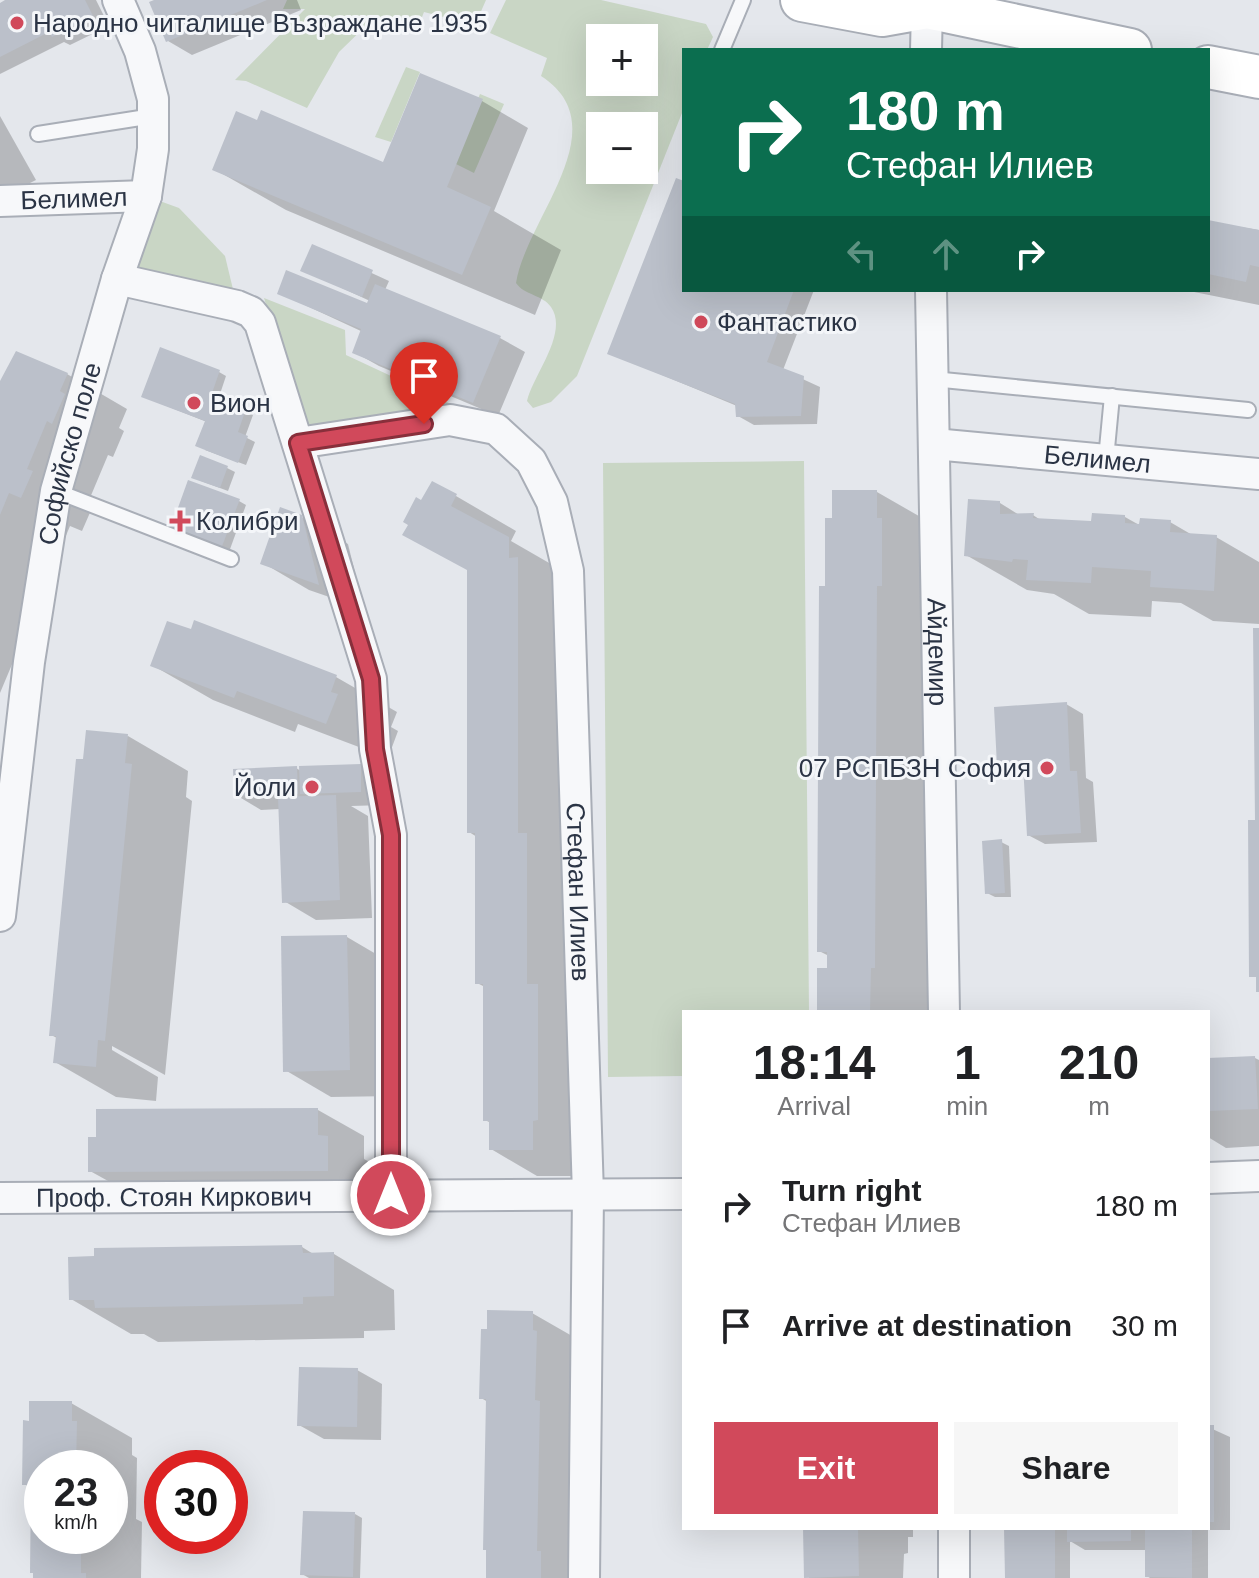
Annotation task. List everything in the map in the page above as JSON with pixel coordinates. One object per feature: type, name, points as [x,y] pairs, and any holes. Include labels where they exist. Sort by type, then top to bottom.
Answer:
[{"type":"main road","points":[[802,0],[882,15],[921,4],[1121,48]]},
{"type":"main road","points":[[1210,67],[1259,77]]},
{"type":"street","name":"Софийско поле","points":[[0,916],[29,662],[56,491],[117,279],[146,196],[153,149],[153,99],[140,51],[119,2]]},
{"type":"street","points":[[921,4],[926,48]]},
{"type":"street","name":"Белимел","points":[[0,201],[146,196]]},
{"type":"street","points":[[117,279],[251,312],[260,323],[371,679],[375,749],[391,835],[391,1195]]},
{"type":"street","name":"Айдемир","points":[[931,292],[944,1010]]},
{"type":"street","name":"Стефан Илиев","points":[[298,443],[450,420],[496,429],[531,461],[552,502],[568,571],[588,1194],[584,1578]]},
{"type":"street","name":"Белимел","points":[[934,444],[1259,474]]},
{"type":"street","points":[[1210,1178],[1259,1176]]},
{"type":"street","name":"Проф. Стоян Киркович","points":[[0,1198],[682,1194]]},
{"type":"street","points":[[954,1530],[954,1578]]},
{"type":"lane","points":[[723,48],[743,0]]},
{"type":"lane","points":[[38,134],[153,116]]},
{"type":"lane","points":[[933,379],[1248,410]]},
{"type":"lane","points":[[1106,459],[1112,396]]},
{"type":"lane","points":[[56,491],[231,559]]},
{"type":"green space","points":[[287,0],[486,0],[475,25],[424,12],[416,32],[375,17],[339,52],[307,108],[246,81],[235,80],[305,9],[283,9]]},
{"type":"green space","points":[[506,0],[601,0],[706,24],[713,37],[708,48],[682,48],[682,113],[658,173],[658,112],[586,112],[586,184],[654,184],[577,376],[551,402],[533,408],[527,401],[553,341],[555,317],[548,303],[516,283],[523,258],[562,174],[570,147],[572,121],[563,97],[541,76],[547,58],[490,33]]},
{"type":"green space","points":[[406,67],[420,72],[391,142],[375,137]]},
{"type":"green space","points":[[480,94],[504,104],[474,173],[452,162]]},
{"type":"green space","points":[[146,196],[179,208],[225,256],[237,306],[119,280]]},
{"type":"green space","points":[[264,298],[345,330],[346,355],[464,410],[306,431]]},
{"type":"green space","points":[[804,461],[809,1010],[682,1010],[682,1076],[608,1077],[603,463]]},
{"type":"building","points":[[5,0],[85,0],[93,16],[52,37],[49,32],[0,57],[0,3]]},
{"type":"building","points":[[267,0],[166,42],[149,2]]},
{"type":"building","points":[[420,73],[483,99],[447,187],[491,207],[462,275],[212,170],[236,111],[257,120],[261,110],[383,162]]},
{"type":"building","name":"Фантастико","points":[[676,178],[682,180],[682,292],[793,292],[767,362],[804,376],[801,416],[736,417],[735,404],[607,354]]},
{"type":"building","points":[[1210,220],[1259,230],[1259,267],[1250,265],[1246,282],[1210,274]]},
{"type":"building","points":[[312,244],[373,270],[362,297],[300,271]]},
{"type":"building","points":[[286,270],[367,303],[375,284],[501,336],[473,403],[352,353],[361,329],[277,294]]},
{"type":"building","name":"Вион","points":[[160,347],[220,370],[211,396],[246,409],[238,432],[248,436],[238,463],[195,446],[205,421],[141,397]]},
{"type":"building","points":[[16,351],[68,373],[60,391],[65,394],[52,424],[47,421],[27,469],[33,471],[21,498],[9,493],[0,515],[0,381]]},
{"type":"building","points":[[200,455],[228,466],[220,488],[191,478]]},
{"type":"building","points":[[188,480],[240,499],[221,549],[170,530]]},
{"type":"building","points":[[432,481],[457,494],[451,506],[509,537],[509,558],[518,557],[518,833],[527,833],[527,984],[538,984],[538,1120],[533,1121],[533,1150],[489,1150],[489,1121],[483,1121],[483,984],[475,984],[475,833],[467,833],[467,570],[402,535],[408,525],[403,522],[416,497],[421,500]]},
{"type":"building","points":[[832,490],[877,490],[877,518],[882,518],[882,586],[877,586],[875,968],[871,968],[870,1010],[817,1010],[817,968],[827,968],[827,952],[817,952],[819,586],[825,586],[825,518],[832,518]]},
{"type":"building","points":[[968,499],[1000,501],[1000,514],[1034,513],[1033,518],[1091,521],[1092,513],[1125,515],[1125,523],[1139,524],[1140,518],[1171,520],[1170,532],[1217,535],[1214,591],[1150,587],[1151,571],[1092,567],[1091,583],[1026,580],[1028,560],[1013,559],[1012,562],[964,556]]},
{"type":"building","points":[[280,507],[302,515],[319,585],[260,564]]},
{"type":"building","points":[[194,620],[337,675],[331,692],[338,694],[326,724],[237,691],[234,698],[150,666],[167,621],[191,629]]},
{"type":"building","points":[[1253,628],[1259,628],[1259,992],[1256,992],[1256,977],[1249,977],[1248,820],[1255,820]]},
{"type":"building","name":"07 РСПБЗН София","points":[[1067,702],[1070,771],[1077,771],[1081,833],[1027,836],[1023,764],[997,766],[994,707]]},
{"type":"building","points":[[86,730],[128,734],[125,763],[132,764],[105,1041],[98,1040],[96,1067],[53,1063],[56,1036],[49,1036],[76,759],[83,759]]},
{"type":"building","points":[[361,764],[361,792],[300,794],[299,766]]},
{"type":"building","points":[[297,766],[298,794],[234,796],[233,769]]},
{"type":"building","points":[[336,795],[340,900],[282,903],[278,797]]},
{"type":"building","points":[[1002,839],[1005,893],[985,894],[982,841]]},
{"type":"building","points":[[347,935],[350,1070],[283,1072],[281,936]]},
{"type":"building","points":[[1255,1056],[1258,1109],[1210,1111],[1210,1058]]},
{"type":"building","points":[[318,1108],[318,1135],[328,1136],[328,1171],[88,1172],[88,1137],[96,1137],[96,1109]]},
{"type":"building","points":[[302,1245],[303,1253],[334,1252],[334,1296],[303,1297],[303,1304],[95,1308],[94,1300],[69,1300],[68,1257],[94,1256],[94,1248]]},
{"type":"building","points":[[487,1310],[533,1311],[533,1330],[537,1331],[535,1400],[540,1401],[537,1551],[541,1551],[541,1578],[486,1578],[486,1550],[483,1550],[486,1399],[479,1399],[481,1329],[487,1329]]},
{"type":"building","points":[[299,1367],[358,1368],[357,1427],[297,1426]]},
{"type":"building","points":[[29,1401],[72,1401],[72,1421],[77,1421],[76,1450],[24,1450],[22,1485],[23,1420],[29,1421]]},
{"type":"building","points":[[1210,1425],[1214,1425],[1214,1522],[1210,1522]]},
{"type":"building","points":[[303,1511],[355,1512],[353,1577],[300,1575]]},
{"type":"building","points":[[803,1530],[858,1530],[859,1576],[804,1578]]},
{"type":"building","points":[[1004,1530],[1055,1530],[1055,1578],[1005,1578]]},
{"type":"building","points":[[1067,1530],[1131,1530],[1131,1541],[1067,1542]]},
{"type":"building","points":[[1145,1530],[1192,1530],[1192,1578],[1145,1577]]},
{"type":"building","points":[[30,1554],[81,1554],[81,1573],[86,1573],[86,1578],[33,1578],[33,1573],[30,1573]]},
{"type":"place","name":"Народно читалище Възраждане 1935","points":[[17,23]]},
{"type":"place","name":"Фантастико","points":[[701,322]]},
{"type":"place","name":"Вион","points":[[194,403]]},
{"type":"place","name":"Колибри","points":[[180,521]]},
{"type":"place","name":"07 РСПБЗН София","points":[[1047,768]]},
{"type":"place","name":"Йоли","points":[[312,787]]},
{"type":"route","points":[[391,1195],[391,835],[375,749],[371,679],[298,443],[424,424]]}]
